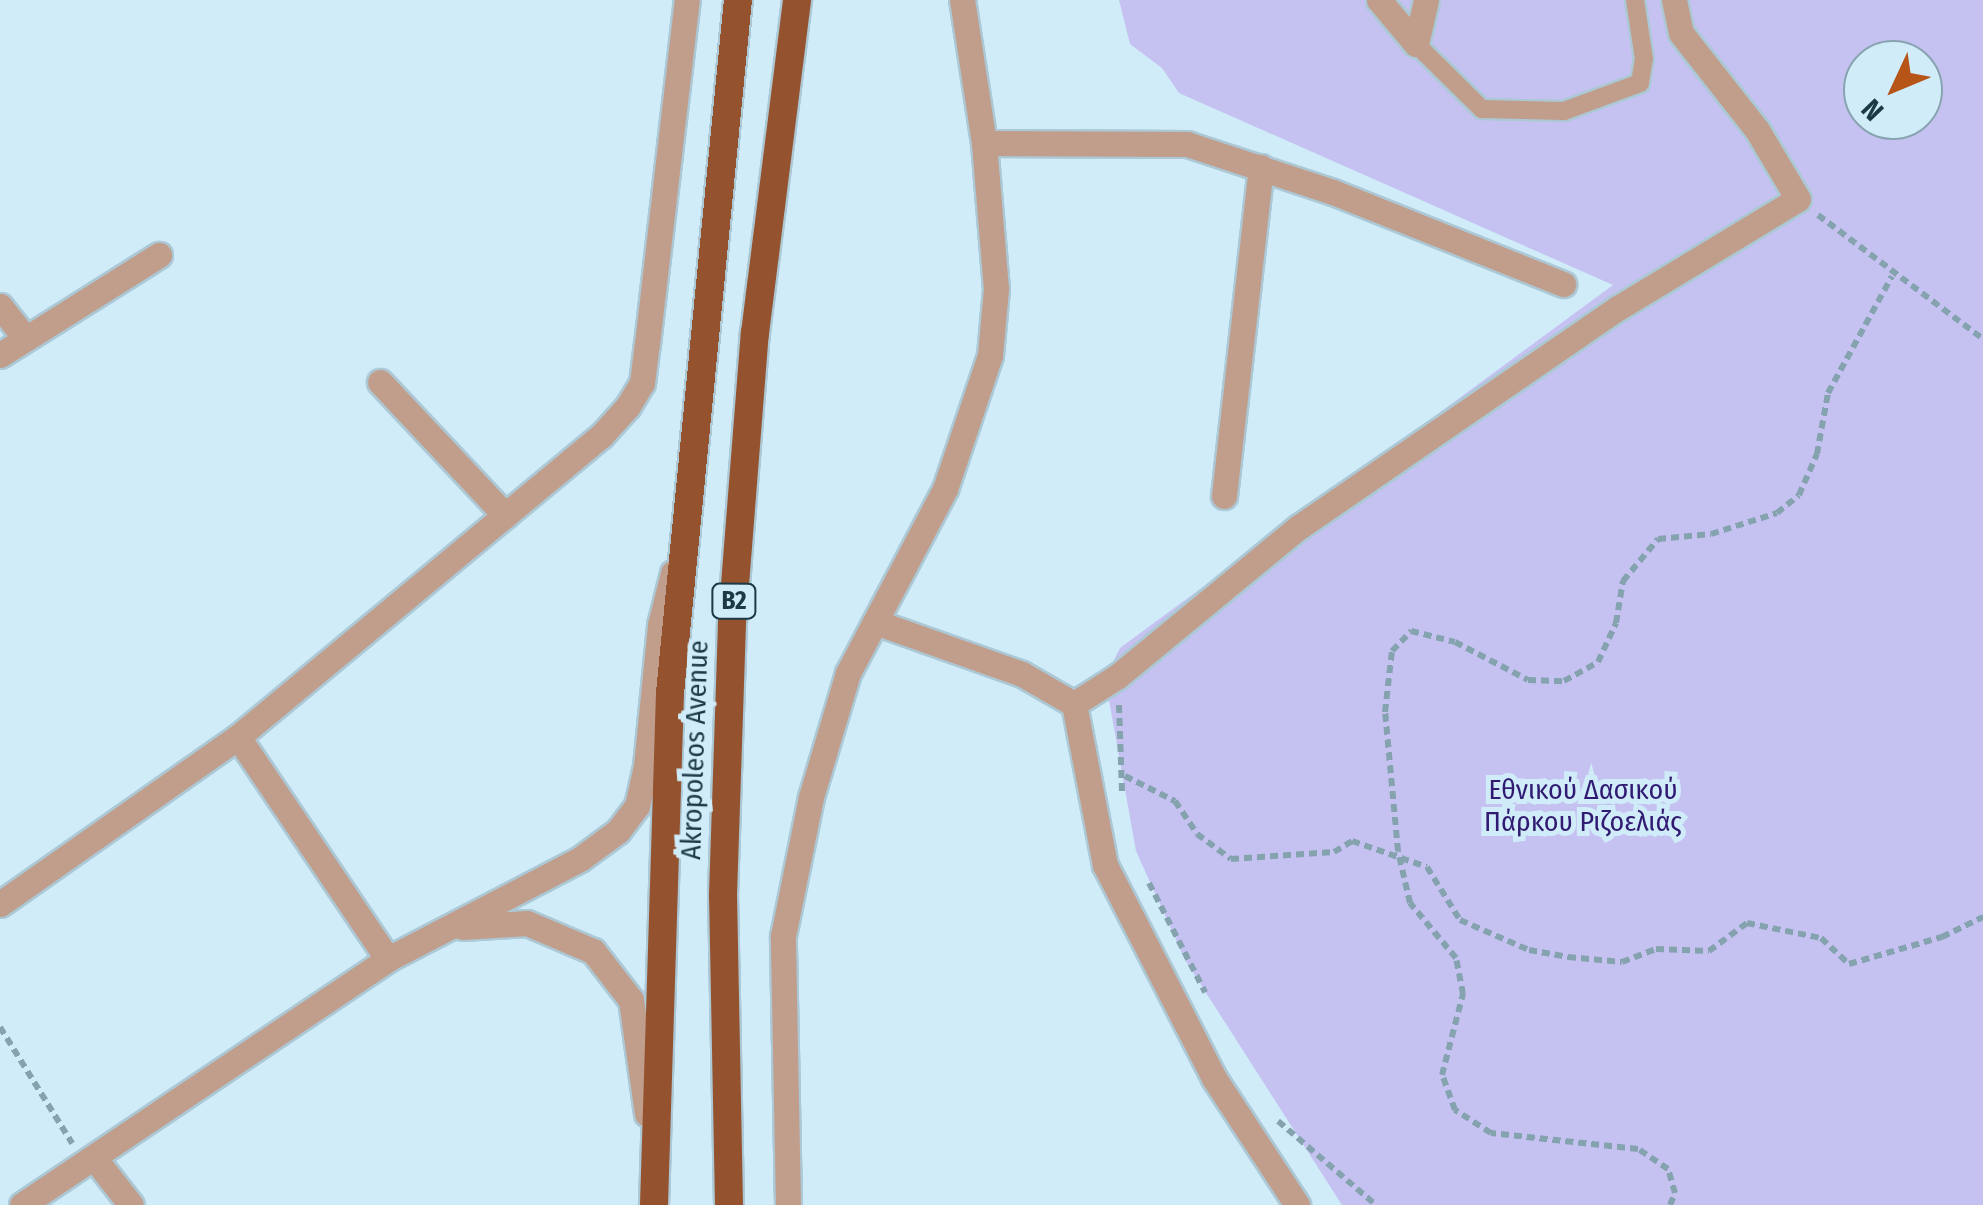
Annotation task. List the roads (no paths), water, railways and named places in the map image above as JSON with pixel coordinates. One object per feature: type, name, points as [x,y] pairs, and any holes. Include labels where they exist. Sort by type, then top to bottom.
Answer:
[{"type":"highway","name":"Akropoleos Avenue","points":[[654,1205],[670,693],[738,0]]},
{"type":"highway","name":"Akropoleos Avenue","points":[[728,1205],[723,895],[732,623],[755,333],[797,0]]},
{"type":"street","points":[[0,904],[238,738],[600,436],[642,383],[687,0]]},
{"type":"street","points":[[788,1205],[783,936],[830,724],[875,622],[946,490],[990,355],[996,289],[984,143],[962,0]]},
{"type":"street","points":[[1379,0],[1416,44]]},
{"type":"street","points":[[1416,44],[1426,0]]},
{"type":"street","points":[[1074,704],[1118,676],[1299,527],[1618,308],[1798,199],[1757,130],[1681,33],[1674,0]]},
{"type":"street","points":[[984,143],[1187,144],[1261,167],[1563,284]]},
{"type":"street","points":[[1224,496],[1261,167]]},
{"type":"street","points":[[0,355],[159,255]]},
{"type":"street","points":[[0,306],[24,338]]},
{"type":"street","points":[[380,382],[505,515]]},
{"type":"street","points":[[22,1205],[388,959],[580,859],[618,830],[637,806],[660,625],[684,525]]},
{"type":"street","points":[[875,622],[1022,674],[1074,704],[1105,865],[1214,1078],[1298,1205]]},
{"type":"street","points":[[238,738],[388,959]]},
{"type":"street","points":[[453,928],[528,923],[593,952],[614,974],[631,1000],[640,1036],[653,1174]]},
{"type":"street","points":[[90,1162],[131,1205]]},
{"type":"lane","points":[[1416,44],[1482,109],[1564,112],[1640,83],[1644,59],[1635,0]]},
{"type":"park label","name":"Εθνικού Δασικού Πάρκου Ριζοελιάς","points":[[1583,806]]}]
